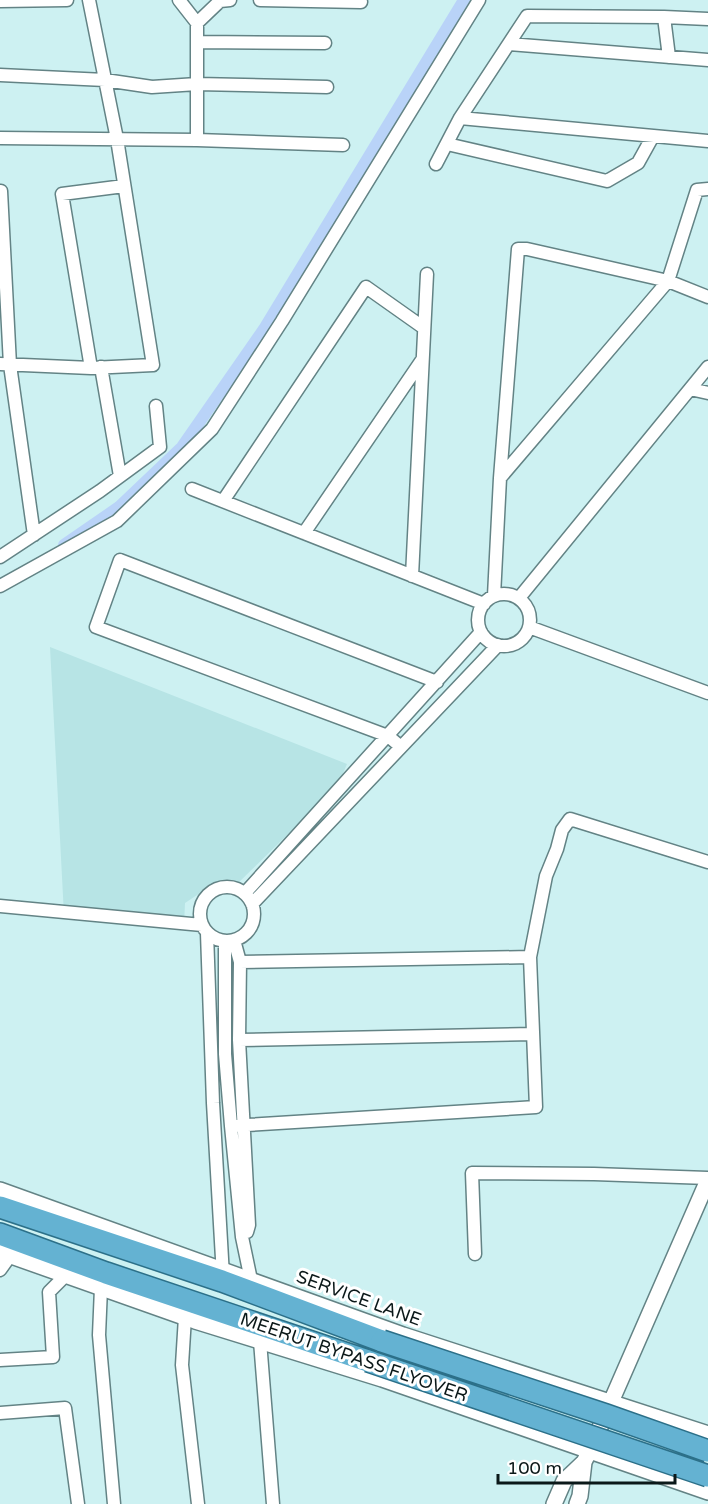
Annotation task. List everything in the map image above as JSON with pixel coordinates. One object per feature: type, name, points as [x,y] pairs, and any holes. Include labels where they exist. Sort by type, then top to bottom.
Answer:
[{"type":"highway","points":[[0,1207],[122,1249],[223,1275]]},
{"type":"highway","name":"MEERUT BYPASS FLYOVER","points":[[0,1234],[106,1273],[224,1322],[368,1361],[708,1476]]},
{"type":"highway","name":"MEERUT BYPASS FLYOVER","points":[[223,1275],[382,1341],[708,1451]]},
{"type":"street","points":[[179,0],[197,23],[197,140]]},
{"type":"street","points":[[197,23],[220,1],[230,0]]},
{"type":"street","points":[[260,0],[361,2]]},
{"type":"street","points":[[0,586],[117,521],[212,429],[282,321],[479,0]]},
{"type":"street","points":[[0,1],[89,1],[117,139],[153,365],[96,367],[5,364]]},
{"type":"street","points":[[436,164],[460,118],[528,16],[708,19]]},
{"type":"street","points":[[664,17],[669,57]]},
{"type":"street","points":[[197,42],[325,43]]},
{"type":"street","points":[[508,44],[708,60]]},
{"type":"street","points":[[0,75],[105,80],[152,87],[197,84],[327,87]]},
{"type":"street","points":[[460,118],[708,141]]},
{"type":"street","points":[[447,144],[608,181],[638,163],[653,136]]},
{"type":"street","points":[[0,138],[197,140],[343,145]]},
{"type":"street","points":[[120,476],[62,194],[124,186]]},
{"type":"street","points":[[500,478],[668,281],[698,190],[708,189]]},
{"type":"street","points":[[1,191],[5,364],[34,535]]},
{"type":"street","points":[[494,596],[500,478],[518,249],[527,249],[668,281],[708,297]]},
{"type":"street","points":[[412,576],[427,274]]},
{"type":"street","points":[[223,501],[366,287],[424,328]]},
{"type":"street","points":[[304,533],[423,359]]},
{"type":"street","points":[[519,598],[708,367]]},
{"type":"street","points":[[690,389],[708,393]]},
{"type":"street","points":[[0,557],[160,447],[156,406]]},
{"type":"street","points":[[192,489],[484,604]]},
{"type":"street","points":[[401,747],[387,736],[96,627],[120,560],[437,682]]},
{"type":"street","points":[[502,594],[519,598],[529,611],[530,627],[521,640],[506,646],[498,645],[485,638],[481,632],[478,615],[484,604],[494,596],[502,594]]},
{"type":"street","points":[[530,627],[708,693]]},
{"type":"street","points":[[245,893],[481,632]]},
{"type":"street","points":[[252,904],[498,645]]},
{"type":"street","points":[[459,657],[474,670]]},
{"type":"street","points":[[353,774],[364,786]]},
{"type":"street","points":[[237,1126],[536,1107],[530,957],[546,876],[562,830],[570,819],[708,862]]},
{"type":"street","points":[[309,822],[320,833]]},
{"type":"street","points":[[0,906],[205,929],[219,940],[230,941],[249,930],[254,913],[252,904],[245,893],[227,886],[210,892],[200,907],[200,916],[205,929],[223,1275],[0,1190]]},
{"type":"street","points":[[230,941],[240,962],[237,1126],[242,1237],[249,1285]]},
{"type":"street","points":[[230,941],[225,1054],[229,1102],[237,1126]]},
{"type":"street","points":[[240,962],[530,957]]},
{"type":"street","points":[[239,1040],[533,1034]]},
{"type":"street","points":[[212,1054],[225,1054]]},
{"type":"street","points":[[213,1103],[229,1102]]},
{"type":"street","points":[[475,1254],[472,1173],[594,1174],[708,1179],[587,1456],[577,1504]]},
{"type":"street","points":[[0,1270],[5,1254],[185,1317],[224,1322],[260,1341],[382,1378],[587,1456],[708,1492]]},
{"type":"street","points":[[0,1360],[53,1357],[49,1292],[66,1275]]},
{"type":"street","name":"SERVICE LANE","points":[[249,1285],[708,1434]]},
{"type":"street","points":[[101,1288],[99,1335],[114,1504]]},
{"type":"street","points":[[185,1317],[182,1365],[198,1504]]},
{"type":"street","points":[[260,1341],[273,1504]]},
{"type":"street","points":[[0,1413],[65,1408],[78,1504]]},
{"type":"street","points":[[554,1504],[564,1481],[587,1456]]},
{"type":"shaded area","points":[[50,647],[347,764],[338,785],[234,887],[227,886],[203,891],[185,903],[184,925],[64,915]]},
{"type":"waterway","points":[[64,545],[119,507],[182,447],[264,329],[464,0]]}]
